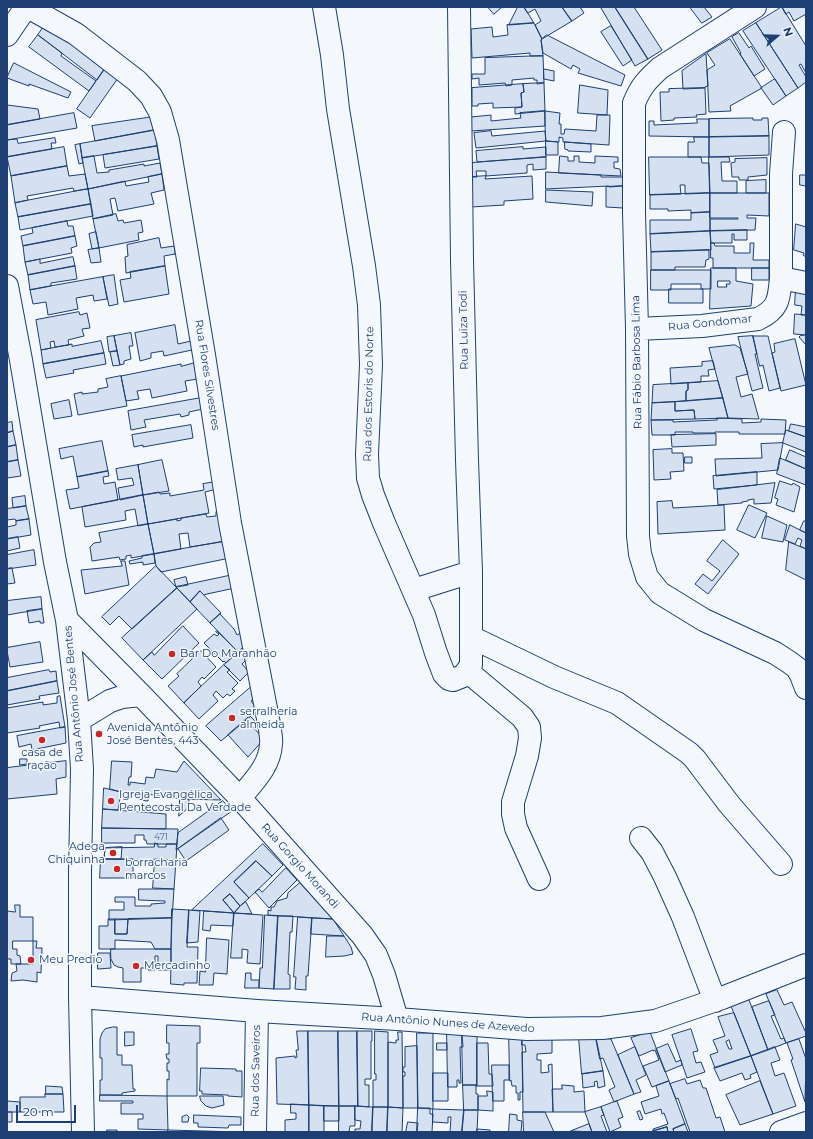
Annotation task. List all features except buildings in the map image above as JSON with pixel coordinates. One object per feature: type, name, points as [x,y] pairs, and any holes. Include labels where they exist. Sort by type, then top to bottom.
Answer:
[{"type":"street","points":[[7,35],[27,7]]},
{"type":"street","name":"Rua Flores Silvestres","points":[[27,7],[76,34],[137,81],[151,96],[160,112],[168,140],[230,523],[272,744],[270,756],[264,768],[240,798]]},
{"type":"street","name":"Rua dos Estoris do Norte","points":[[324,7],[332,55],[338,109],[369,305],[371,365],[367,454],[368,478],[384,523],[424,615],[444,674],[449,679],[453,680],[463,676],[470,654]]},
{"type":"street","name":"Rua Luiza Todi","points":[[459,7],[462,267],[471,572],[470,654]]},
{"type":"street","name":"Rua Fábio Barbosa Lima","points":[[754,7],[660,68],[647,80],[634,103],[638,536],[640,554],[647,577],[660,593],[704,620],[775,653],[789,662],[797,668],[806,688]]},
{"type":"street","name":"Rua Gondomar","points":[[637,329],[702,326],[758,319],[775,307],[779,298],[781,278],[781,174],[784,132]]},
{"type":"street","points":[[781,278],[806,283]]},
{"type":"street","name":"Rua Antônio José Bentes","points":[[7,286],[55,562],[67,620],[79,720],[82,769],[80,997],[84,1132]]},
{"type":"street","points":[[414,590],[471,572]]},
{"type":"street","name":"Rua Gorgio Morandi","points":[[67,620],[240,798],[362,936],[376,955],[398,1019]]},
{"type":"street","points":[[470,654],[554,677],[617,703],[689,753],[729,804],[780,864]]},
{"type":"street","points":[[470,654],[522,716],[529,727],[530,738],[527,756],[513,802],[512,814],[516,828],[539,879]]},
{"type":"street","points":[[79,720],[110,701],[122,697],[141,695]]},
{"type":"street","points":[[641,838],[652,852],[665,878],[689,932],[715,1001]]},
{"type":"street","name":"Rua Antônio Nunes de Azevedo","points":[[80,997],[257,1011],[398,1019],[527,1029],[602,1028],[655,1021],[715,1001],[806,965]]},
{"type":"street","name":"Rua dos Saveiros","points":[[255,1132],[257,1011]]},
{"type":"street","points":[[781,1132],[806,1123]]},
{"type":"place","name":"Bar Do Maranhão","points":[[172,654]]},
{"type":"place","name":"serralheria almeida","points":[[232,718]]},
{"type":"place","name":"Avenida Antônio José Bentes, 443","points":[[99,734]]},
{"type":"place","name":"casa de ração","points":[[42,740]]},
{"type":"place","name":"Igreja Evangélica Pentecostal Da Verdade","points":[[111,801]]},
{"type":"place","name":"Adega Chiquinha","points":[[113,853]]},
{"type":"place","name":"borracharia marcos","points":[[117,869]]},
{"type":"place","name":"Meu Predio","points":[[31,960]]},
{"type":"place","name":"Mercadinho","points":[[136,966]]}]
